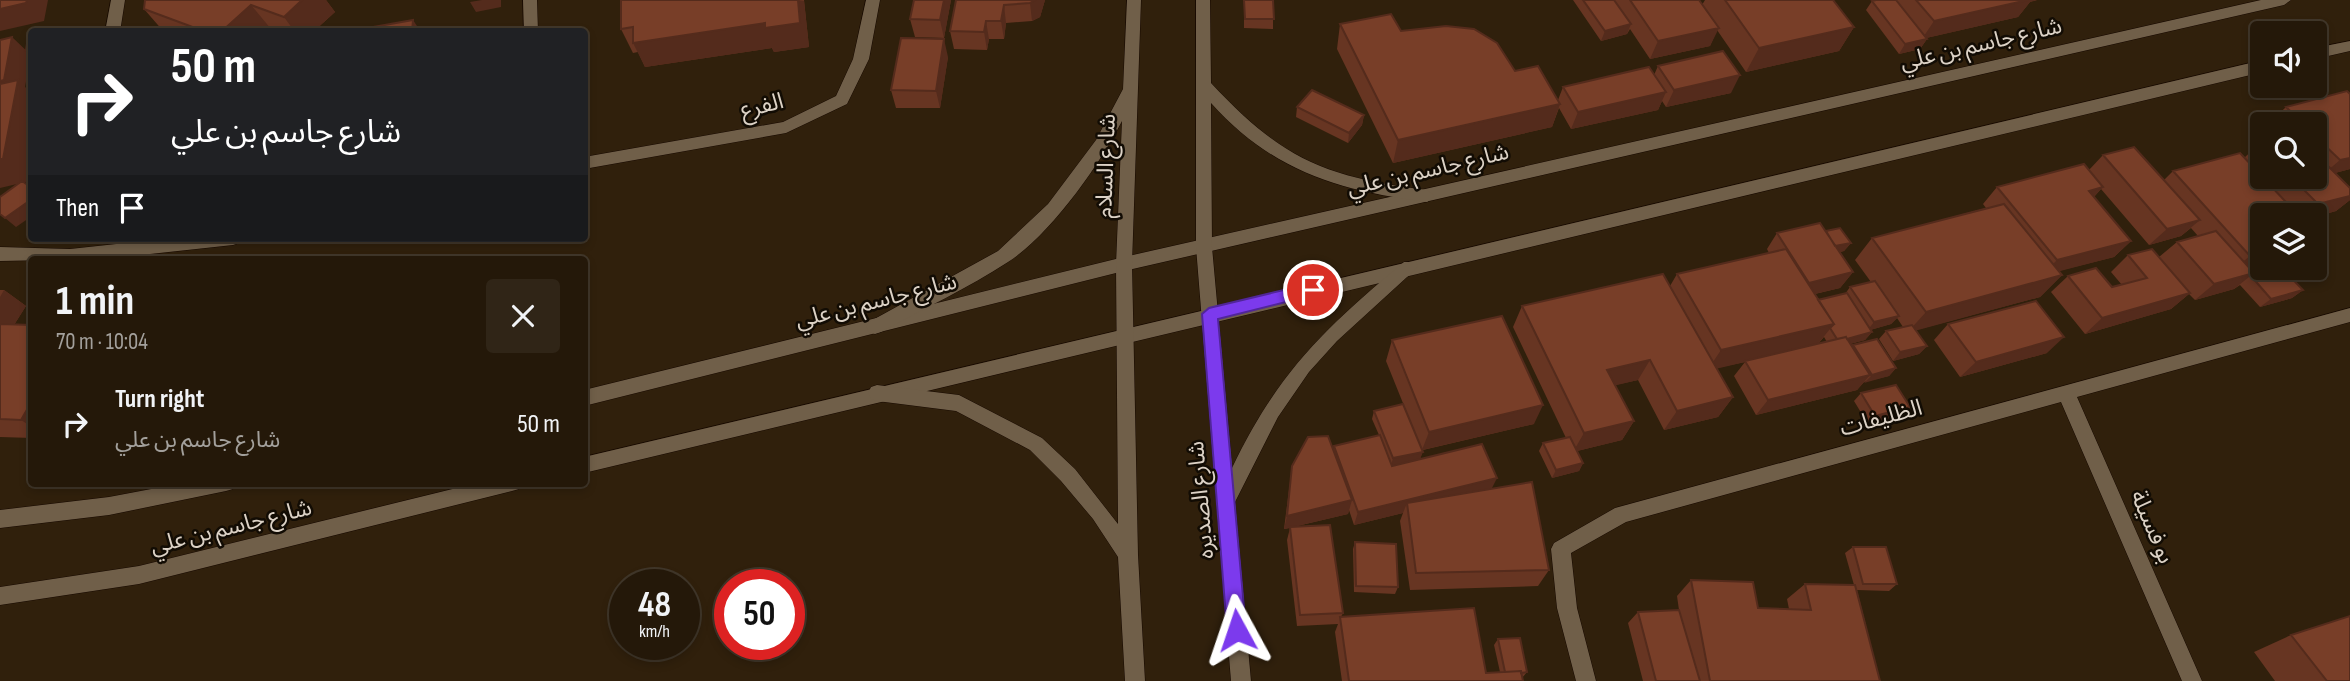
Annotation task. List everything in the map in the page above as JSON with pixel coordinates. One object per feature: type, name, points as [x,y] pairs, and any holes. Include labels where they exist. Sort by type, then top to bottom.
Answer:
[{"type":"street","points":[[114,28],[118,0]]},
{"type":"street","points":[[530,0],[531,28]]},
{"type":"street","name":"الفرع","points":[[588,162],[786,127],[842,100],[861,59],[873,0]]},
{"type":"street","name":"شارع السلام","points":[[1126,334],[1124,264],[1134,0]]},
{"type":"street","points":[[1203,0],[1204,247],[1209,314]]},
{"type":"street","name":"شارع جاسم بن علي","points":[[588,397],[1124,264],[2284,0]]},
{"type":"street","points":[[2327,51],[2350,46]]},
{"type":"street","points":[[588,464],[1209,314],[2250,69]]},
{"type":"street","points":[[1203,84],[1247,130],[1290,161],[1322,176],[1373,190],[1427,196]]},
{"type":"street","points":[[875,327],[1004,256],[1054,209],[1102,144],[1131,89]]},
{"type":"street","points":[[70,256],[73,242]]},
{"type":"street","points":[[0,254],[70,256],[197,242]]},
{"type":"street","points":[[1226,501],[1261,427],[1290,382],[1340,326],[1410,267]]},
{"type":"street","name":"شارع الصديره","points":[[1209,314],[1241,681]]},
{"type":"street","name":"الظليفات","points":[[1586,681],[1567,608],[1561,549],[1622,514],[2350,315]]},
{"type":"street","points":[[1126,334],[1128,555],[1135,681]]},
{"type":"street","points":[[877,393],[959,403],[1036,444],[1092,504],[1128,555]]},
{"type":"street","name":"بو فسيلة","points":[[2066,393],[2192,681]]},
{"type":"street","name":"شارع جاسم بن علي","points":[[0,519],[109,506],[206,487]]},
{"type":"street","name":"شارع جاسم بن علي","points":[[0,596],[139,575],[496,487]]},
{"type":"building","points":[[0,0],[27,0],[26,3],[0,9]]},
{"type":"building","points":[[145,0],[302,0],[284,17],[251,5],[225,28],[195,28],[144,9]]},
{"type":"building","points":[[621,0],[798,0],[800,23],[765,28],[765,23],[633,43],[633,27],[621,29]]},
{"type":"building","points":[[914,0],[944,0],[940,20],[910,19]]},
{"type":"building","points":[[956,0],[1035,0],[1030,3],[1004,5],[1001,21],[986,21],[984,32],[950,31]]},
{"type":"building","points":[[1244,0],[1273,0],[1274,19],[1245,19]]},
{"type":"building","points":[[1583,0],[1614,0],[1631,24],[1605,31]]},
{"type":"building","points":[[1630,0],[1699,0],[1719,28],[1658,41]]},
{"type":"building","points":[[1725,0],[1833,0],[1854,27],[1759,48]]},
{"type":"building","points":[[1896,0],[1927,39],[1905,44],[1872,1]]},
{"type":"building","points":[[1916,0],[2028,0],[1934,21]]},
{"type":"building","points":[[1391,14],[1401,31],[1446,26],[1474,29],[1497,43],[1515,71],[1538,66],[1560,104],[1398,140],[1340,24]]},
{"type":"building","points":[[413,20],[412,28],[368,28]]},
{"type":"building","points":[[12,37],[4,80],[0,81],[0,40]]},
{"type":"building","points":[[901,38],[944,39],[936,91],[891,90]]},
{"type":"building","points":[[1723,51],[1740,75],[1674,90],[1658,66]]},
{"type":"building","points":[[1649,67],[1666,92],[1578,112],[1563,87]]},
{"type":"building","points":[[18,80],[3,159],[0,159],[0,84]]},
{"type":"building","points":[[1312,90],[1364,115],[1349,133],[1297,107]]},
{"type":"building","points":[[2347,91],[2350,94],[2350,158],[2340,160],[2327,148],[2327,112],[2291,112],[2286,107]]},
{"type":"building","points":[[2134,147],[2200,220],[2167,229],[2103,155]]},
{"type":"building","points":[[2240,153],[2250,164],[2250,189],[2274,189],[2287,203],[2250,203],[2250,256],[2173,171]]},
{"type":"building","points":[[2084,164],[2103,187],[2089,191],[2131,241],[2057,260],[1997,187]]},
{"type":"building","points":[[2327,165],[2350,188],[2350,196],[2317,203],[2303,189],[2327,189]]},
{"type":"building","points":[[22,181],[28,185],[28,202],[5,218],[0,214],[0,197]]},
{"type":"building","points":[[2004,204],[2062,275],[1926,312],[1872,238]]},
{"type":"building","points":[[1820,223],[1853,272],[1809,283],[1777,233]]},
{"type":"building","points":[[1840,228],[1851,243],[1835,246],[1826,231]]},
{"type":"building","points":[[2216,231],[2250,269],[2250,274],[2214,284],[2177,242]]},
{"type":"building","points":[[1786,249],[1834,324],[1721,350],[1677,274]]},
{"type":"building","points":[[2152,249],[2190,293],[2102,318],[2068,276],[2096,268],[2112,287],[2147,278],[2128,255]]},
{"type":"building","points":[[1663,274],[1733,397],[1677,411],[1650,360],[1607,370],[1634,421],[1584,433],[1522,306]]},
{"type":"building","points":[[2254,280],[2293,280],[2303,290],[2271,299]]},
{"type":"building","points":[[1875,281],[1899,316],[1874,322],[1850,287]]},
{"type":"building","points":[[1847,293],[1872,332],[1837,339],[1830,328],[1834,324],[1818,300]]},
{"type":"building","points":[[2036,301],[2064,337],[1976,362],[1948,324]]},
{"type":"building","points":[[1502,316],[1543,405],[1429,432],[1392,340]]},
{"type":"building","points":[[0,324],[28,325],[28,408],[21,420],[0,419]]},
{"type":"building","points":[[1912,325],[1927,346],[1900,352],[1886,331]]},
{"type":"building","points":[[1846,337],[1870,375],[1768,400],[1745,361]]},
{"type":"building","points":[[1877,339],[1896,368],[1872,375],[1853,345]]},
{"type":"building","points":[[1896,385],[1910,407],[1875,416],[1861,393]]},
{"type":"building","points":[[1403,404],[1423,452],[1393,458],[1374,411]]},
{"type":"building","points":[[1380,435],[1392,466],[1482,444],[1497,478],[1358,512],[1334,446]]},
{"type":"building","points":[[1328,436],[1352,500],[1287,516],[1292,466],[1308,437]]},
{"type":"building","points":[[1570,437],[1583,463],[1556,470],[1543,443]]},
{"type":"building","points":[[1532,482],[1549,570],[1416,573],[1407,503]]},
{"type":"building","points":[[1330,525],[1343,613],[1300,615],[1290,527]]},
{"type":"building","points":[[1355,542],[1396,544],[1398,587],[1356,586]]},
{"type":"building","points":[[1853,547],[1886,547],[1897,584],[1863,584]]},
{"type":"building","points":[[1691,580],[1753,582],[1758,608],[1811,610],[1805,584],[1855,585],[1880,681],[1710,681]]},
{"type":"building","points":[[1474,608],[1486,673],[1521,671],[1523,681],[1349,681],[1340,617]]},
{"type":"building","points":[[1679,610],[1700,681],[1656,681],[1638,612]]},
{"type":"building","points":[[2350,616],[2350,681],[2327,681],[2291,635]]},
{"type":"building","points":[[1520,638],[1527,672],[1505,672],[1498,639]]},
{"type":"route","points":[[1237,630],[1209,314],[1313,290]]}]
